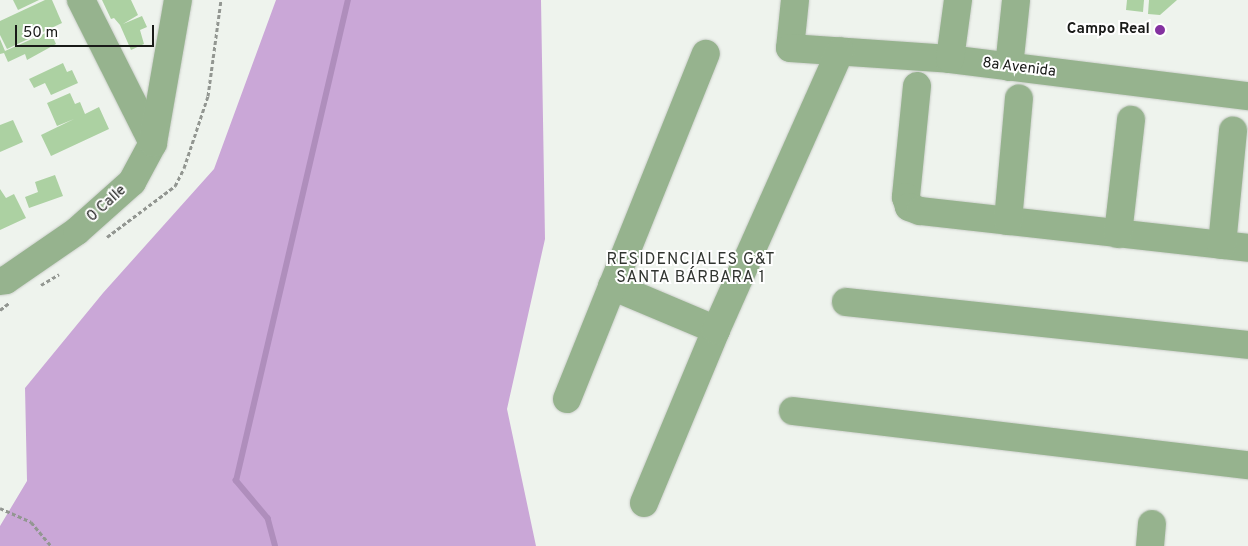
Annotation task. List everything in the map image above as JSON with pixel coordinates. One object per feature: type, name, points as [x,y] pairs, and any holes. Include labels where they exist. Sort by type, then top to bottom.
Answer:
[{"type":"street","points":[[81,0],[153,143]]},
{"type":"street","name":"0 Calle","points":[[2,277],[77,231],[132,182],[153,143],[178,0]]},
{"type":"street","name":"8a Avenida","points":[[795,0],[790,48],[950,60],[1248,96]]},
{"type":"street","points":[[950,60],[958,0]]},
{"type":"street","points":[[1009,67],[1016,0]]},
{"type":"street","points":[[644,503],[716,330],[840,51]]},
{"type":"street","points":[[567,398],[706,54]]},
{"type":"street","points":[[917,86],[906,196],[909,207],[920,212],[1235,247],[1233,131]]},
{"type":"street","points":[[1008,221],[1019,98]]},
{"type":"street","points":[[1118,234],[1131,120]]},
{"type":"street","points":[[612,286],[716,330]]},
{"type":"street","points":[[846,302],[1248,345]]},
{"type":"street","points":[[793,410],[1248,465]]},
{"type":"path","points":[[0,508],[31,522],[51,546]]},
{"type":"shaded area","points":[[276,0],[541,0],[545,239],[507,409],[536,546],[0,546],[0,526],[27,481],[25,388],[103,293],[214,169]]},
{"type":"building","points":[[13,0],[39,0],[18,10]]},
{"type":"building","points":[[45,0],[52,0],[62,23],[7,49],[0,35],[0,21]]},
{"type":"building","points":[[102,0],[131,0],[138,15],[123,24],[142,16],[147,27],[140,30],[144,44],[131,50],[120,25],[114,18],[111,19]]},
{"type":"building","points":[[1127,0],[1144,0],[1143,12],[1126,10]]},
{"type":"building","points":[[1149,0],[1177,0],[1160,15],[1148,14]]},
{"type":"building","points":[[50,31],[56,44],[27,60],[25,54],[8,62],[4,53],[0,54],[0,39],[5,51]]},
{"type":"building","points":[[63,63],[67,72],[72,70],[78,83],[51,95],[45,83],[34,88],[29,79]]},
{"type":"building","points":[[70,93],[75,104],[80,102],[85,114],[99,107],[109,129],[51,156],[41,135],[74,119],[57,126],[47,103]]},
{"type":"building","points":[[13,120],[23,142],[0,152],[0,125]]},
{"type":"building","points":[[55,175],[63,196],[29,208],[25,197],[38,192],[35,182]]},
{"type":"building","points":[[0,189],[6,198],[14,194],[26,218],[0,230]]},
{"type":"waterway","points":[[275,546],[268,519],[236,481],[348,0]]},
{"type":"place","name":"Campo Real","points":[[1160,30]]},
{"type":"district","name":"RESIDENCIALES G&T SANTA BÁRBARA 1","points":[[691,269]]}]
